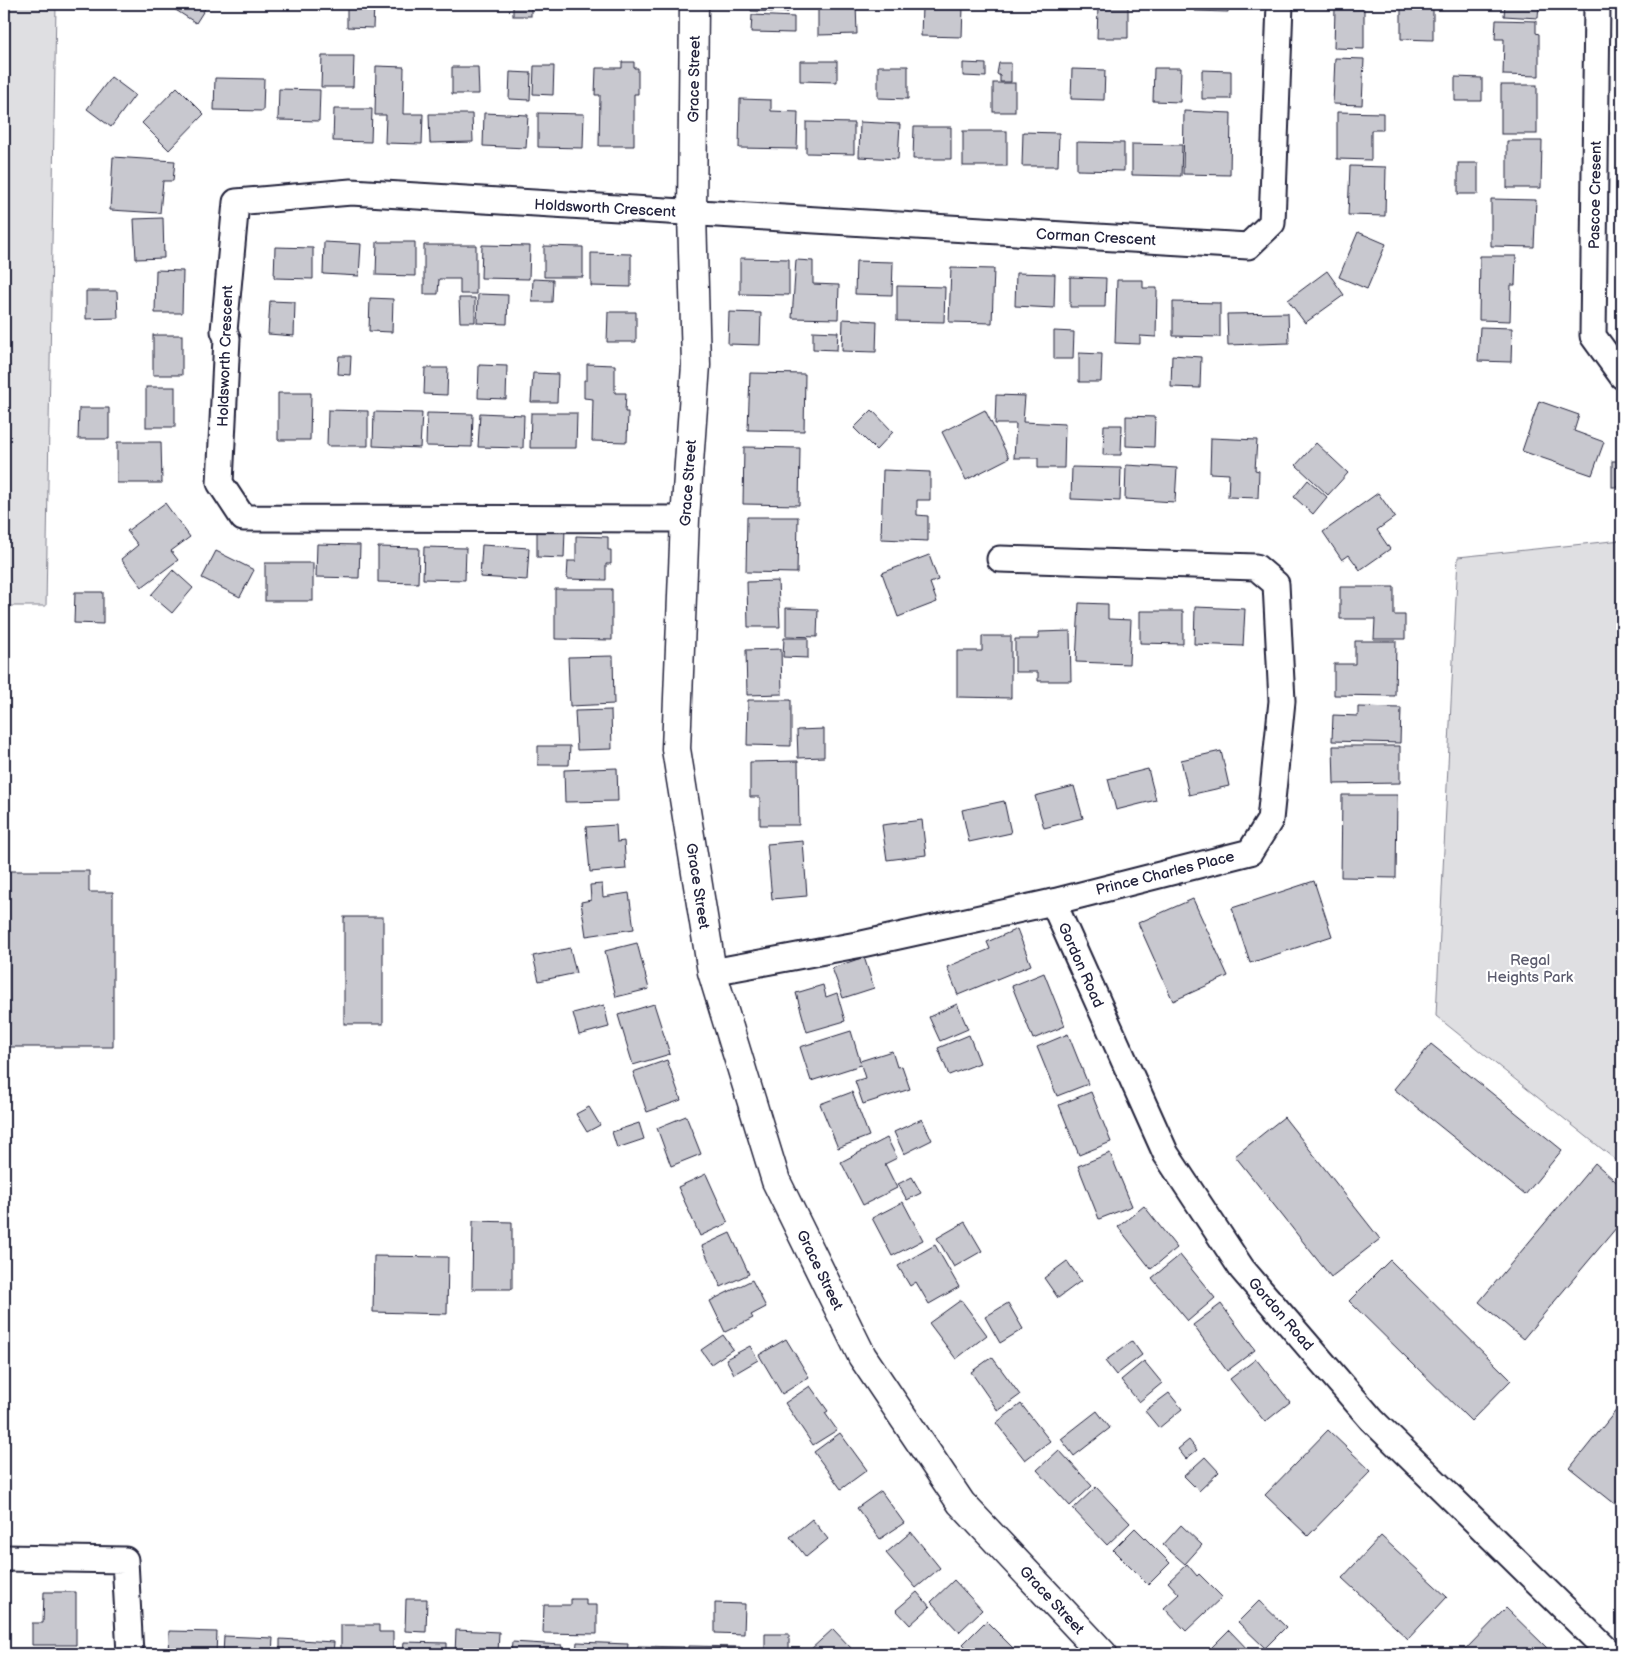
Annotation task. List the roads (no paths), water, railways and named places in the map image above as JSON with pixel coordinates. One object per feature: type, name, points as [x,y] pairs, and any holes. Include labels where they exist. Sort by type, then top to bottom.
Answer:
[{"type":"street","name":"Grace Street","points":[[694,4],[692,213],[696,365],[686,519],[676,749],[712,972],[776,1181],[862,1356],[961,1503],[1103,1654]]},
{"type":"street","name":"Corman Crescent","points":[[692,213],[1248,246],[1272,223],[1280,4]]},
{"type":"street","name":"Pascoe Cresent","points":[[1597,4],[1593,336],[1622,376]]},
{"type":"street","name":"Holdsworth Crescent","points":[[686,519],[243,518],[220,483],[227,338],[224,331],[236,202],[351,192],[692,213]]},
{"type":"street","name":"Prince Charles Place","points":[[712,972],[862,944],[1053,902],[1250,852],[1270,820],[1282,701],[1276,584],[1256,567],[1000,559]]},
{"type":"street","name":"Gordon Road","points":[[1053,902],[1166,1154],[1242,1269],[1372,1420],[1611,1654]]},
{"type":"street","points":[[4,1558],[125,1560],[130,1654]]},
{"type":"park label","name":"Regal Heights Park","points":[[1530,968]]}]
